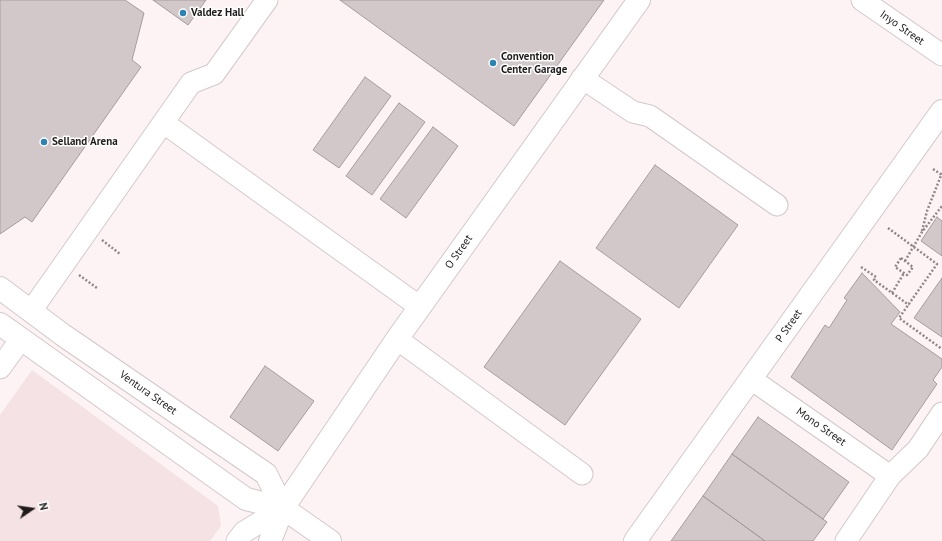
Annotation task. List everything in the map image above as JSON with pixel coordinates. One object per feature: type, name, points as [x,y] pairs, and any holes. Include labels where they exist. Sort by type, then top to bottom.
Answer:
[{"type":"main road","name":"O Street","points":[[270,541],[283,508],[397,339],[639,0]]},
{"type":"main road","name":"P Street","points":[[635,541],[942,111]]},
{"type":"main road","name":"Ventura Street","points":[[0,288],[266,474],[283,508]]},
{"type":"main road","name":"Ventura Street","points":[[0,324],[246,499],[283,508],[330,541]]},
{"type":"street","points":[[31,311],[191,83],[214,74],[268,0]]},
{"type":"street","name":"Inyo Street","points":[[862,0],[942,55]]},
{"type":"street","points":[[582,78],[633,112],[650,116],[777,205]]},
{"type":"street","points":[[164,123],[420,307]]},
{"type":"street","points":[[0,368],[21,339]]},
{"type":"street","points":[[397,339],[582,474]]},
{"type":"street","name":"Mono Street","points":[[751,379],[890,476]]},
{"type":"street","points":[[846,541],[890,476],[918,449],[942,413]]},
{"type":"street","name":"O Street","points":[[237,541],[244,532],[283,508]]},
{"type":"path","points":[[922,232],[942,174],[933,169]]},
{"type":"path","points":[[905,261],[922,232],[942,206]]},
{"type":"path","points":[[888,228],[937,264],[899,318],[942,349]]},
{"type":"path","points":[[100,239],[120,254]]},
{"type":"path","points":[[901,258],[913,266],[907,275],[904,273],[895,267],[901,258]]},
{"type":"path","points":[[861,267],[876,277],[874,280],[909,305]]},
{"type":"path","points":[[76,273],[97,288]]},
{"type":"path","points":[[892,293],[904,273]]},
{"type":"shaded area","points":[[32,370],[218,506],[221,526],[210,541],[0,541],[0,415]]},
{"type":"building","name":"Selland Arena","points":[[0,0],[125,0],[144,13],[132,60],[141,67],[32,222],[25,217],[0,234]]},
{"type":"building","name":"Valdez Hall","points":[[153,0],[206,0],[188,25]]},
{"type":"building","name":"Convention Center Garage","points":[[340,0],[604,0],[514,126]]},
{"type":"building","points":[[365,77],[391,96],[339,168],[313,150]]},
{"type":"building","points":[[399,103],[425,122],[372,195],[346,176]]},
{"type":"building","points":[[433,127],[458,146],[406,218],[380,199]]},
{"type":"building","points":[[655,165],[738,225],[679,308],[596,248]]},
{"type":"building","points":[[937,217],[942,221],[942,256],[921,241]]},
{"type":"building","points":[[560,261],[641,319],[565,425],[484,367]]},
{"type":"building","points":[[862,273],[900,312],[891,324],[942,359],[942,367],[933,380],[937,384],[892,450],[791,377],[825,325],[829,328],[847,300],[844,298]]},
{"type":"building","points":[[942,278],[942,337],[914,318]]},
{"type":"building","points":[[265,366],[314,401],[278,451],[230,417]]},
{"type":"building","points":[[758,417],[849,482],[823,519],[732,454]]},
{"type":"building","points":[[732,454],[827,522],[813,541],[765,541],[703,496]]},
{"type":"building","points":[[703,496],[765,541],[671,541]]},
{"type":"place","name":"Valdez Hall","points":[[183,13]]},
{"type":"place","name":"Convention Center Garage","points":[[493,63]]},
{"type":"place","name":"Selland Arena","points":[[44,142]]}]
